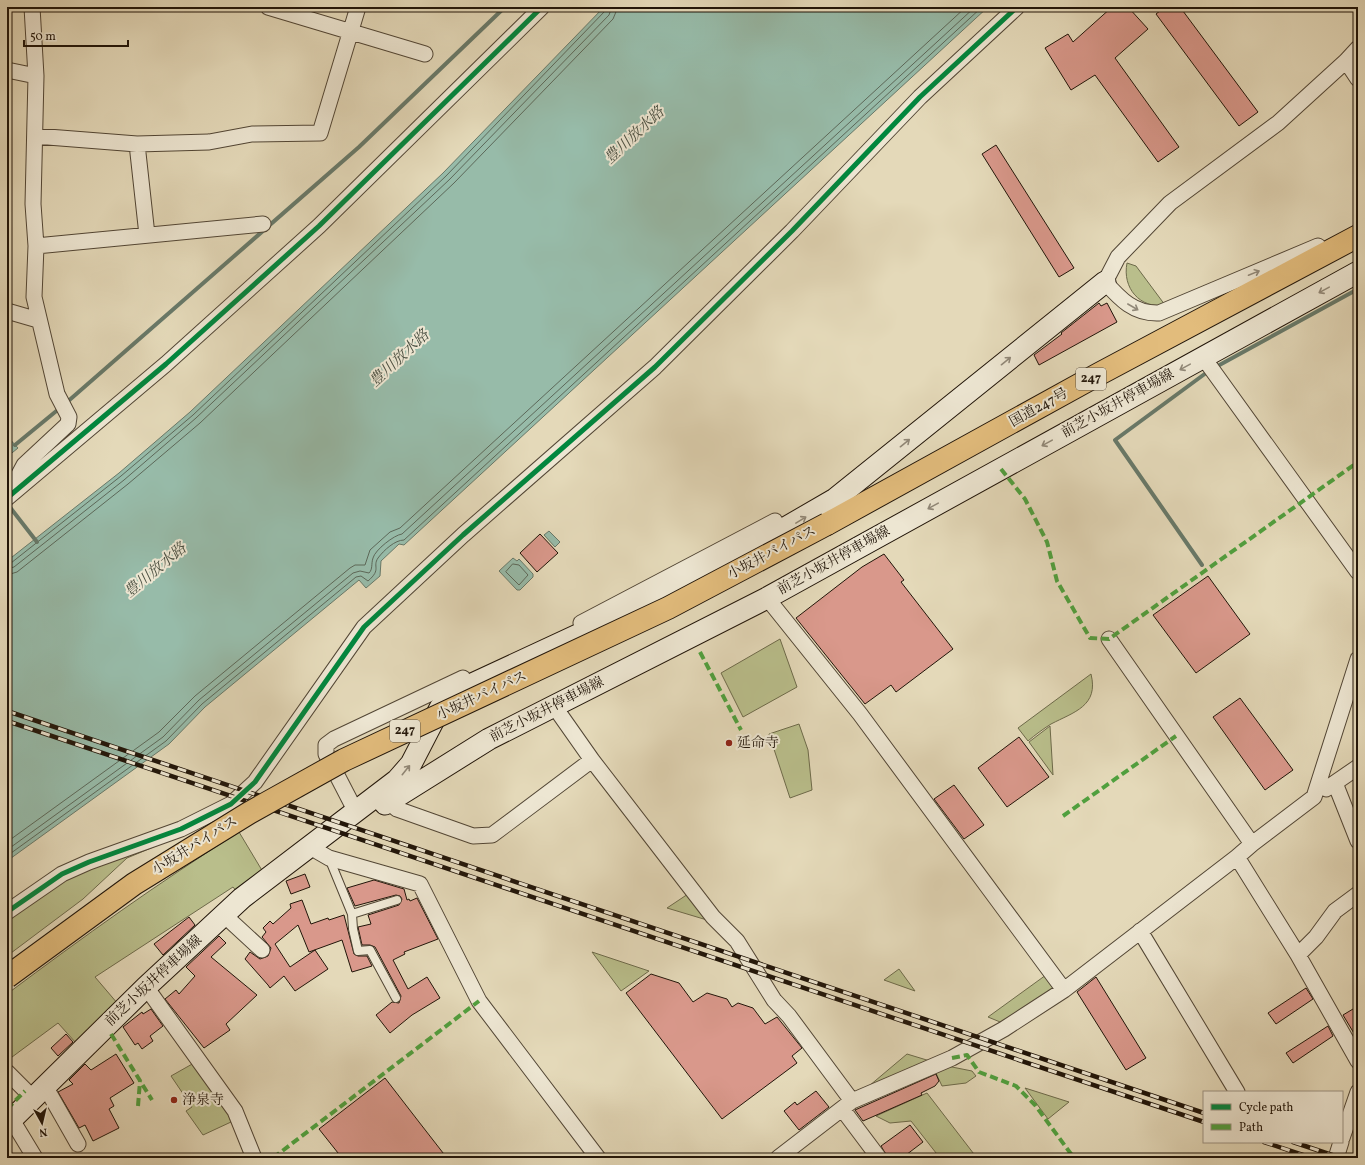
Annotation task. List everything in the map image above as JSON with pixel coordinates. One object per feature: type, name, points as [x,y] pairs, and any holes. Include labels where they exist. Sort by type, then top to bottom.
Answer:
[{"type":"highway","name":"国道247号","points":[[827,524],[1099,374],[1358,236]]},
{"type":"highway","name":"小坂井バイパス","points":[[7,977],[134,884],[299,784],[344,760],[668,608],[827,524]]},
{"type":"main road","name":"前芝小坂井停車場線","points":[[310,847],[388,802],[489,739],[767,598],[1358,272]]},
{"type":"main road","name":"前芝小坂井停車場線","points":[[9,1122],[146,987],[224,915],[268,878],[398,780],[411,764],[440,708],[455,692],[692,582],[835,499],[1104,282]]},
{"type":"street","points":[[7,498],[24,465],[68,424],[69,417],[57,394],[38,320],[34,298],[36,246],[33,204],[36,76],[32,7]]},
{"type":"street","points":[[268,7],[425,54]]},
{"type":"street","points":[[35,136],[137,144],[209,142],[252,134],[320,133],[358,7]]},
{"type":"street","points":[[7,498],[166,364],[319,226],[542,7]]},
{"type":"street","points":[[7,912],[62,874],[89,862],[181,829],[231,804],[255,782],[364,627],[463,535],[655,368],[792,231],[920,97],[1017,7]]},
{"type":"street","points":[[1358,48],[1346,61],[1278,123],[1170,203],[1118,257],[1104,282],[1121,299],[1136,310],[1148,313],[1159,313],[1302,254],[1358,226]]},
{"type":"street","points":[[1346,61],[1358,79]]},
{"type":"street","points":[[7,70],[36,76]]},
{"type":"street","points":[[137,144],[147,235]]},
{"type":"street","points":[[36,246],[263,224]]},
{"type":"street","points":[[7,311],[38,320]]},
{"type":"street","points":[[1204,357],[1358,572]]},
{"type":"street","points":[[356,812],[326,754],[326,745],[334,739],[581,623],[775,521],[780,532]]},
{"type":"street","points":[[767,598],[860,714],[1064,990]]},
{"type":"street","points":[[1109,639],[1252,844]]},
{"type":"street","points":[[1314,797],[1358,659]]},
{"type":"street","points":[[554,706],[592,760],[713,917],[737,941],[774,1000],[789,1016],[879,1158]]},
{"type":"street","points":[[388,802],[398,809],[473,836],[492,835],[592,760]]},
{"type":"street","points":[[778,1158],[847,1106],[952,1058],[1004,1029],[1064,990],[1252,844],[1314,797],[1358,767]]},
{"type":"street","points":[[1335,783],[1358,841]]},
{"type":"street","points":[[310,847],[329,858],[420,884],[479,1001],[598,1158]]},
{"type":"street","points":[[1237,857],[1298,955],[1358,1061]]},
{"type":"street","points":[[1298,955],[1316,937],[1335,911],[1358,894]]},
{"type":"street","points":[[224,915],[262,950]]},
{"type":"street","points":[[1140,932],[1236,1091]]},
{"type":"street","points":[[146,987],[235,1111],[254,1158]]},
{"type":"street","points":[[7,1072],[39,1092],[78,1144]]},
{"type":"street","points":[[1343,1135],[1358,1092]]},
{"type":"street","points":[[9,1122],[36,1158]]},
{"type":"street","points":[[1336,1158],[1341,1143]]},
{"type":"lane","points":[[329,858],[352,914],[353,929],[358,951],[370,950],[396,998]]},
{"type":"lane","points":[[352,914],[397,900]]},
{"type":"shaded area","points":[[1127,263],[1136,266],[1165,305],[1148,304],[1135,295],[1127,281]]},
{"type":"shaded area","points":[[780,639],[797,687],[743,717],[721,673]]},
{"type":"shaded area","points":[[1091,674],[1093,685],[1088,701],[1076,711],[1051,724],[1028,741],[1018,728]]},
{"type":"shaded area","points":[[799,724],[808,750],[812,790],[790,798],[769,734]]},
{"type":"shaded area","points":[[1050,726],[1053,775],[1029,742]]},
{"type":"shaded area","points":[[239,832],[263,872],[237,892],[233,887],[95,977],[118,1004],[76,1043],[58,1023],[8,1060],[7,994],[121,911]]},
{"type":"shaded area","points":[[175,838],[127,858],[83,899],[7,956],[7,917],[74,874]]},
{"type":"shaded area","points":[[688,894],[707,920],[667,908]]},
{"type":"shaded area","points":[[592,952],[649,971],[621,991]]},
{"type":"shaded area","points":[[899,969],[915,991],[884,980]]},
{"type":"shaded area","points":[[1046,975],[1055,988],[1005,1024],[988,1017]]},
{"type":"shaded area","points":[[907,1054],[930,1061],[869,1086]]},
{"type":"shaded area","points":[[194,1063],[227,1110],[231,1122],[203,1135],[186,1111],[192,1107],[171,1076]]},
{"type":"shaded area","points":[[942,1065],[972,1071],[976,1076],[966,1083],[942,1086],[934,1069]]},
{"type":"shaded area","points":[[1025,1088],[1069,1102],[1048,1119]]},
{"type":"shaded area","points":[[927,1093],[977,1158],[940,1158],[911,1121],[890,1123],[876,1116]]},
{"type":"water","name":"豊川放水路","points":[[604,7],[988,7],[404,545],[399,544],[381,561],[380,576],[366,588],[359,580],[205,707],[169,744],[7,861],[7,561],[119,473],[190,412],[443,173]]},
{"type":"water","points":[[7,436],[18,448],[7,457]]},
{"type":"water","points":[[549,531],[560,542],[555,547],[544,535]]},
{"type":"water","points":[[513,558],[517,561],[519,559],[533,574],[533,577],[520,590],[517,590],[499,571]]},
{"type":"building","points":[[1112,7],[1128,7],[1148,29],[1115,58],[1179,147],[1158,162],[1095,75],[1071,90],[1045,48],[1068,34],[1073,42]]},
{"type":"building","points":[[1165,7],[1180,7],[1258,112],[1239,126],[1156,14]]},
{"type":"building","points":[[996,145],[1074,268],[1059,277],[982,154]]},
{"type":"building","points":[[1099,303],[1101,306],[1107,303],[1117,322],[1039,365],[1034,355]]},
{"type":"building","points":[[540,534],[558,553],[537,572],[520,553]]},
{"type":"building","points":[[884,554],[904,580],[901,582],[953,649],[896,692],[891,685],[865,704],[796,618],[862,567]]},
{"type":"building","points":[[1208,576],[1250,634],[1196,673],[1153,615]]},
{"type":"building","points":[[1240,698],[1293,770],[1265,790],[1213,717]]},
{"type":"building","points":[[1019,737],[1049,777],[1007,807],[978,768]]},
{"type":"building","points":[[954,785],[984,825],[964,839],[934,799]]},
{"type":"building","points":[[305,874],[310,887],[291,894],[286,881]]},
{"type":"building","points":[[374,880],[404,889],[407,900],[409,899],[410,901],[417,898],[438,939],[404,952],[405,954],[393,960],[408,989],[427,977],[440,998],[412,1015],[390,1033],[376,1015],[392,1002],[399,1003],[401,996],[375,947],[370,945],[362,945],[358,927],[371,924],[368,915],[399,905],[402,899],[400,896],[396,895],[355,906],[347,888]]},
{"type":"building","points":[[302,900],[311,924],[328,918],[329,920],[344,915],[354,954],[358,956],[367,956],[372,966],[352,972],[342,940],[309,952],[298,925],[275,944],[290,967],[315,950],[328,969],[295,991],[284,976],[270,988],[245,959],[250,952],[260,959],[268,956],[271,948],[262,937],[266,932],[263,928],[270,921],[273,924],[291,908],[290,904]]},
{"type":"building","points":[[189,917],[195,925],[163,955],[154,944]]},
{"type":"building","points":[[219,936],[226,943],[211,957],[257,995],[226,1024],[230,1030],[204,1048],[165,999],[176,990],[179,994],[195,976],[186,967]]},
{"type":"building","points":[[651,974],[679,983],[693,1002],[707,993],[727,999],[732,1007],[738,1003],[753,1008],[765,1024],[777,1017],[802,1048],[792,1056],[797,1063],[722,1119],[626,993]]},
{"type":"building","points":[[1096,977],[1146,1058],[1126,1070],[1077,992]]},
{"type":"building","points":[[1306,988],[1313,999],[1276,1024],[1268,1013]]},
{"type":"building","points":[[1358,1006],[1358,1040],[1343,1015]]},
{"type":"building","points":[[151,1009],[163,1026],[150,1036],[153,1041],[142,1049],[138,1043],[135,1045],[123,1027],[142,1012],[143,1014]]},
{"type":"building","points":[[1328,1026],[1333,1036],[1293,1063],[1286,1053]]},
{"type":"building","points":[[66,1034],[73,1042],[58,1056],[51,1048]]},
{"type":"building","points":[[116,1054],[134,1083],[110,1098],[114,1106],[109,1109],[119,1128],[93,1141],[85,1125],[79,1128],[58,1092],[73,1084],[69,1080],[85,1064],[91,1070]]},
{"type":"building","points":[[936,1074],[939,1081],[935,1086],[921,1093],[922,1095],[863,1121],[855,1110]]},
{"type":"building","points":[[385,1078],[447,1158],[342,1158],[319,1129]]},
{"type":"building","points":[[816,1091],[829,1107],[799,1130],[784,1111],[795,1102],[797,1105]]},
{"type":"building","points":[[910,1125],[923,1142],[902,1158],[888,1158],[881,1146]]},
{"type":"waterway","points":[[66,403],[359,147],[505,7]]},
{"type":"waterway","points":[[1214,368],[1358,289]]},
{"type":"waterway","points":[[1202,565],[1115,440],[1206,373]]},
{"type":"waterway","points":[[15,445],[60,408]]},
{"type":"waterway","points":[[9,506],[37,542]]},
{"type":"railway","points":[[7,711],[1203,1113]]},
{"type":"railway","points":[[7,721],[1203,1122]]},
{"type":"railway","points":[[1267,1143],[1312,1158]]},
{"type":"railway","points":[[1296,1143],[1341,1158]]},
{"type":"marked path","points":[[1001,469],[1025,499],[1047,542],[1057,581],[1090,638],[1109,639],[1358,462]]},
{"type":"marked path","points":[[700,652],[741,730]]},
{"type":"marked path","points":[[1063,816],[1176,736]]},
{"type":"marked path","points":[[273,1158],[479,1001]]},
{"type":"marked path","points":[[111,1034],[152,1100]]},
{"type":"marked path","points":[[952,1058],[967,1055],[979,1072],[1016,1086],[1035,1105],[1074,1158]]},
{"type":"marked path","points":[[138,1106],[140,1081]]},
{"type":"marked path","points":[[7,1109],[25,1091]]},
{"type":"cycle path","points":[[7,498],[166,364],[319,226],[542,7]]},
{"type":"cycle path","points":[[7,912],[62,874],[89,862],[181,829],[231,804],[255,782],[364,627],[463,535],[655,367],[792,231],[920,97],[1017,7]]},
{"type":"place","name":"延命寺","points":[[729,743]]},
{"type":"place","name":"浄泉寺","points":[[174,1100]]}]
